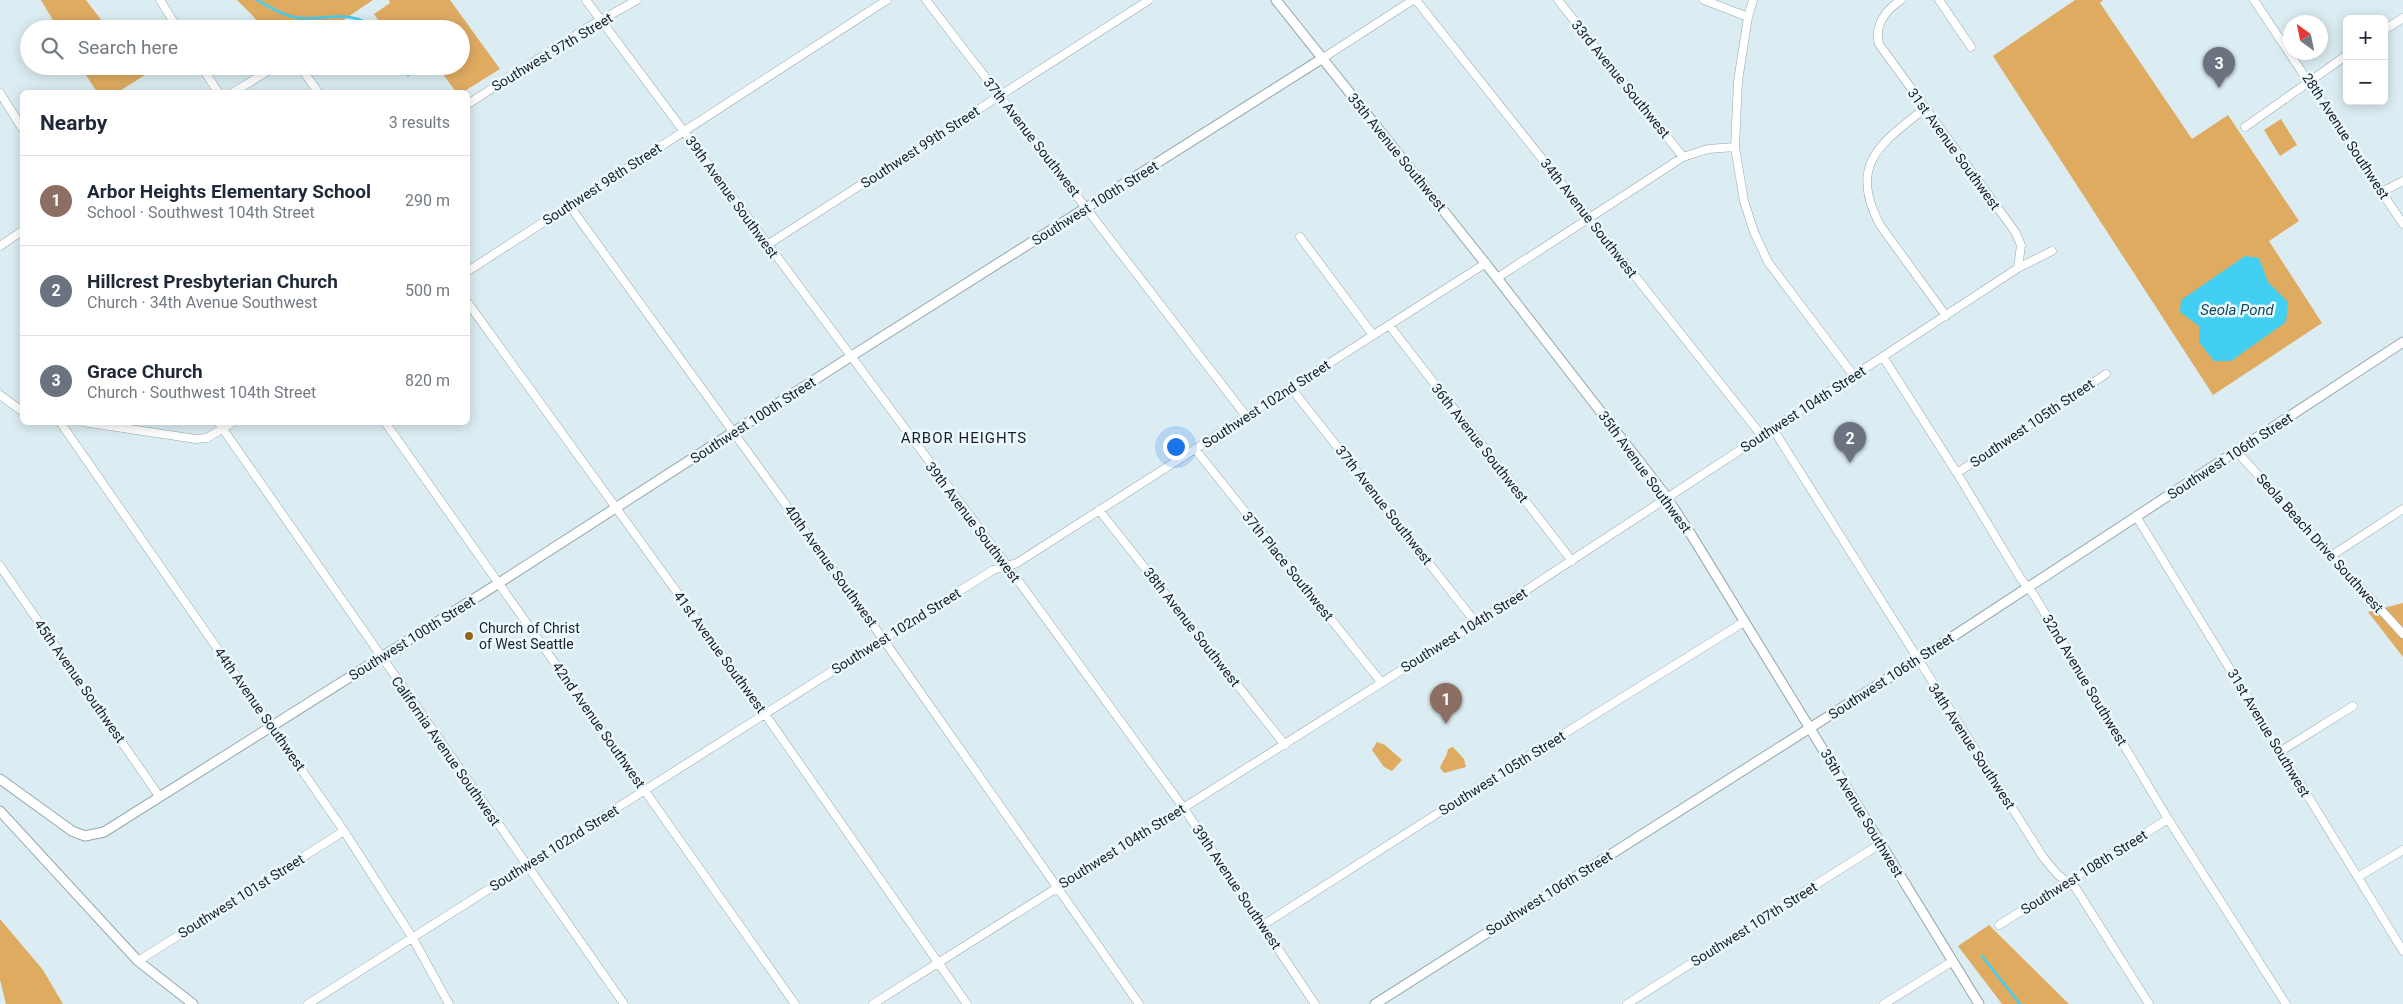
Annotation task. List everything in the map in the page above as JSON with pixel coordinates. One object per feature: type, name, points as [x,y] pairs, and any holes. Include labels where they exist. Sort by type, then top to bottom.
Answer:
[{"type":"street","points":[[160,0],[172,20]]},
{"type":"street","name":"39th Avenue Southwest","points":[[586,0],[685,131],[767,245],[1183,807],[1315,1004]]},
{"type":"street","name":"Southwest 97th Street","points":[[470,103],[586,29],[637,0]]},
{"type":"street","name":"Southwest 98th Street","points":[[470,270],[888,0]]},
{"type":"street","name":"37th Avenue Southwest","points":[[926,0],[1246,416]]},
{"type":"street","name":"Southwest 99th Street","points":[[767,245],[1150,0]]},
{"type":"street","name":"35th Avenue Southwest","points":[[1276,0],[1486,263],[1667,498],[1979,1004]]},
{"type":"street","name":"Southwest 100th Street","points":[[0,779],[72,831],[85,836],[104,832],[499,583],[850,357],[1412,0]]},
{"type":"street","name":"34th Avenue Southwest","points":[[1416,0],[1762,436]]},
{"type":"street","name":"33rd Avenue Southwest","points":[[1558,0],[1683,157]]},
{"type":"street","points":[[1704,0],[1748,17]]},
{"type":"street","points":[[1753,0],[1748,17],[1738,81],[1736,147],[1744,201],[1754,232],[1768,262],[1854,376]]},
{"type":"street","name":"31st Avenue Southwest","points":[[1901,0],[1884,16],[1876,33],[1883,51],[2016,233],[2021,245],[2018,268]]},
{"type":"street","points":[[1939,0],[1971,47]]},
{"type":"street","name":"28th Avenue Southwest","points":[[2254,0],[2403,224]]},
{"type":"street","points":[[2388,27],[2403,18]]},
{"type":"street","points":[[2246,127],[2298,91],[2309,80],[2343,58]]},
{"type":"street","points":[[207,75],[217,90]]},
{"type":"street","points":[[237,90],[261,75]]},
{"type":"street","points":[[306,75],[317,90]]},
{"type":"street","points":[[0,93],[20,125]]},
{"type":"street","points":[[1924,109],[1875,151],[1868,173],[1868,192],[1874,213],[1946,316]]},
{"type":"street","points":[[1497,278],[1683,157],[1708,149],[1736,147]]},
{"type":"street","points":[[2382,192],[2403,181]]},
{"type":"street","name":"40th Avenue Southwest","points":[[569,205],[883,639],[1139,1004]]},
{"type":"street","points":[[0,246],[20,232]]},
{"type":"street","points":[[1300,237],[1373,335]]},
{"type":"street","name":"Southwest 104th Street","points":[[873,1004],[1476,623],[2018,268],[2052,251]]},
{"type":"street","name":"Southwest 102nd Street","points":[[308,1004],[993,570],[1017,563],[1486,263]]},
{"type":"street","name":"41st Avenue Southwest","points":[[470,306],[764,714],[967,1004]]},
{"type":"street","name":"36th Avenue Southwest","points":[[1389,325],[1572,561]]},
{"type":"street","name":"Southwest 106th Street","points":[[1375,1004],[1918,660],[2403,342]]},
{"type":"street","name":"32nd Avenue Southwest","points":[[1883,357],[2028,588],[2168,819],[2286,1004]]},
{"type":"street","name":"Southwest 105th Street","points":[[1957,473],[2106,374]]},
{"type":"street","name":"37th Avenue Southwest","points":[[1291,388],[1476,623]]},
{"type":"street","points":[[0,395],[20,410]]},
{"type":"street","name":"44th Avenue Southwest","points":[[62,425],[344,831],[412,937],[449,1004]]},
{"type":"street","points":[[103,425],[196,439],[207,438],[221,426]]},
{"type":"street","name":"42nd Avenue Southwest","points":[[387,425],[795,1004]]},
{"type":"street","name":"California Avenue Southwest","points":[[221,426],[380,657],[624,1004]]},
{"type":"street","name":"34th Avenue Southwest","points":[[1773,429],[2043,857],[2058,875],[2075,887],[2150,1004]]},
{"type":"street","name":"37th Place Southwest","points":[[1195,449],[1381,682]]},
{"type":"street","name":"Seola Beach Drive Southwest","points":[[2237,452],[2403,634]]},
{"type":"street","points":[[2331,556],[2403,509]]},
{"type":"street","name":"38th Avenue Southwest","points":[[1100,510],[1285,745]]},
{"type":"street","name":"31st Avenue Southwest","points":[[2136,516],[2403,951]]},
{"type":"street","name":"45th Avenue Southwest","points":[[0,566],[159,796]]},
{"type":"street","name":"Southwest 105th Street","points":[[1263,925],[1498,775],[1744,622]]},
{"type":"street","points":[[2281,751],[2353,706]]},
{"type":"street","points":[[0,811],[138,961],[193,1004]]},
{"type":"street","name":"Southwest 108th Street","points":[[1999,925],[2168,819]]},
{"type":"street","name":"Southwest 101st Street","points":[[138,961],[344,831]]},
{"type":"street","name":"Southwest 107th Street","points":[[1627,1004],[1880,844]]},
{"type":"street","points":[[2358,877],[2403,850]]},
{"type":"street","points":[[1884,1004],[1953,961]]},
{"type":"shaded area","points":[[41,0],[86,0],[101,20],[53,20]]},
{"type":"shaded area","points":[[237,0],[373,0],[343,20],[256,20]]},
{"type":"shaded area","points":[[389,0],[450,0],[464,20],[378,20],[374,14],[390,3]]},
{"type":"shaded area","points":[[2075,0],[2103,0],[2100,3],[2192,139],[2228,115],[2299,221],[2269,241],[2322,323],[2213,395],[1993,56]]},
{"type":"shaded area","points":[[470,28],[500,69],[466,90],[455,90],[444,75],[470,75]]},
{"type":"shaded area","points":[[86,75],[145,75],[121,90],[96,90]]},
{"type":"shaded area","points":[[2281,119],[2297,145],[2280,156],[2264,130]]},
{"type":"shaded area","points":[[2403,603],[2403,657],[2368,612]]},
{"type":"shaded area","points":[[1377,742],[1385,745],[1402,760],[1392,771],[1384,767],[1372,750]]},
{"type":"shaded area","points":[[1453,747],[1464,759],[1466,767],[1444,773],[1440,768],[1448,749]]},
{"type":"shaded area","points":[[0,919],[43,970],[63,1004],[6,1004],[0,980]]},
{"type":"shaded area","points":[[1989,925],[2069,1004],[2002,1004],[1958,946]]},
{"type":"water","name":"Seola Pond","points":[[2245,256],[2259,258],[2268,282],[2288,302],[2286,322],[2231,361],[2214,361],[2199,342],[2199,326],[2180,312],[2181,300]]},
{"type":"waterway","points":[[257,0],[293,17],[345,17],[361,20]]},
{"type":"waterway","points":[[1982,956],[2020,1004]]},
{"type":"place","name":"Grace Church","points":[[2219,88]]},
{"type":"place","name":"Hillcrest Presbyterian Church","points":[[1850,463]]},
{"type":"place","name":"Church of Christ of West Seattle","points":[[469,636]]},
{"type":"place","name":"Arbor Heights Elementary School","points":[[1446,724]]},
{"type":"district","name":"ARBOR HEIGHTS","points":[[964,438]]}]
